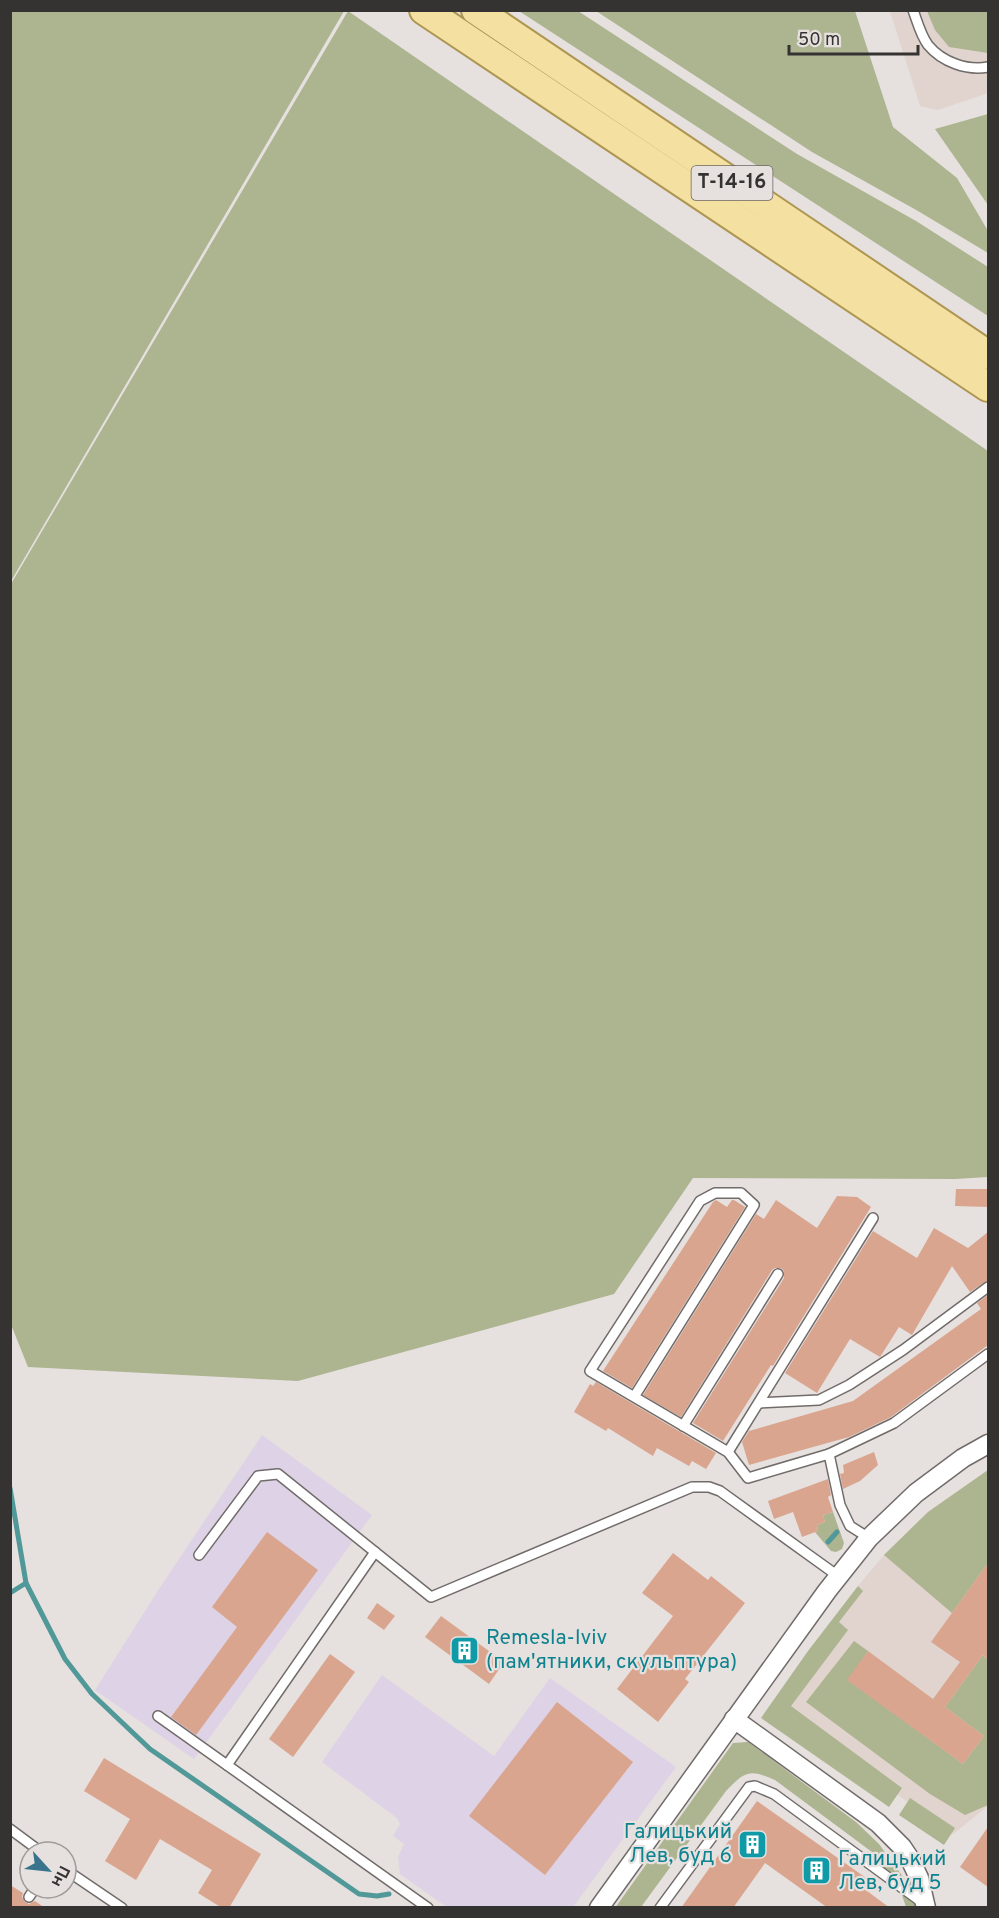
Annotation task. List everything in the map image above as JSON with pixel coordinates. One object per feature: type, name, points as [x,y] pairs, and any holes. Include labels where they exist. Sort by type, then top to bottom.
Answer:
[{"type":"main road","name":"Т-14-16","points":[[424,10],[988,387]]},
{"type":"main road","name":"Т-14-16","points":[[476,10],[988,355]]},
{"type":"street","points":[[599,1908],[838,1576],[869,1538],[916,1492],[963,1458],[988,1444]]},
{"type":"street","points":[[734,1719],[878,1823],[902,1847],[910,1859],[919,1878],[925,1907]]},
{"type":"lane","points":[[913,10],[928,45],[945,59],[960,66],[988,67]]},
{"type":"lane","points":[[634,1397],[754,1205],[741,1193],[715,1193],[700,1201],[590,1371],[683,1426],[728,1452],[748,1478],[828,1454],[894,1423],[988,1354]]},
{"type":"lane","points":[[728,1452],[873,1218]]},
{"type":"lane","points":[[683,1426],[778,1274]]},
{"type":"lane","points":[[759,1403],[819,1400],[849,1385],[903,1350],[988,1287]]},
{"type":"lane","points":[[828,1454],[840,1505],[850,1526],[869,1538]]},
{"type":"lane","points":[[199,1555],[258,1476],[278,1474],[431,1597],[692,1487],[703,1486],[720,1491],[838,1576]]},
{"type":"lane","points":[[227,1765],[375,1552]]},
{"type":"lane","points":[[158,1716],[428,1908]]},
{"type":"lane","points":[[660,1908],[749,1787],[755,1786],[774,1794],[925,1907]]},
{"type":"lane","points":[[10,1829],[25,1840]]},
{"type":"lane","points":[[78,1878],[122,1908]]},
{"type":"shaded area","points":[[890,11],[988,11],[988,93],[938,110],[920,106]]},
{"type":"shaded area","points":[[262,1435],[372,1515],[194,1759],[95,1690]]},
{"type":"shaded area","points":[[988,1470],[988,1806],[953,1834],[771,1705],[858,1586],[884,1555],[928,1512]]},
{"type":"shaded area","points":[[382,1675],[494,1756],[550,1678],[676,1767],[573,1907],[448,1908],[400,1874],[398,1857],[404,1844],[393,1836],[400,1824],[397,1818],[322,1762]]},
{"type":"green space","points":[[10,11],[344,11],[11,581]]},
{"type":"green space","points":[[348,11],[988,451],[988,1177],[955,1179],[693,1178],[614,1294],[298,1381],[28,1367],[10,1322],[11,584]]},
{"type":"green space","points":[[519,11],[578,11],[797,154],[916,221],[988,267],[988,316]]},
{"type":"green space","points":[[596,11],[855,11],[893,127],[957,178],[988,231],[988,253],[812,152]]},
{"type":"green space","points":[[927,11],[988,11],[988,53],[949,47],[935,30]]},
{"type":"green space","points":[[988,114],[988,205],[935,129]]},
{"type":"green space","points":[[988,1470],[988,1563],[952,1613],[884,1555],[928,1512]]},
{"type":"green space","points":[[833,1512],[844,1543],[842,1549],[836,1552],[831,1551],[815,1532],[818,1531],[817,1525],[825,1522],[823,1515]]},
{"type":"green space","points":[[858,1586],[863,1591],[839,1622],[848,1630],[791,1706],[902,1788],[889,1807],[761,1718],[808,1651]]},
{"type":"green space","points":[[854,1641],[868,1651],[848,1680],[963,1764],[984,1736],[945,1707],[983,1655],[988,1660],[988,1805],[965,1815],[930,1794],[806,1702]]},
{"type":"green space","points":[[748,1742],[856,1822],[879,1844],[909,1885],[916,1907],[906,1907],[900,1889],[872,1852],[775,1780],[753,1773],[738,1779],[726,1791],[641,1907],[615,1908],[733,1743]]},
{"type":"green space","points":[[910,1798],[955,1828],[944,1845],[899,1815]]},
{"type":"building","points":[[956,1189],[988,1189],[988,1207],[955,1206]]},
{"type":"building","points":[[837,1196],[857,1197],[871,1207],[773,1366],[771,1365],[723,1441],[693,1423],[784,1278],[784,1271],[781,1268],[772,1270],[681,1417],[643,1395],[756,1214],[764,1219],[776,1200],[817,1228]]},
{"type":"building","points":[[716,1200],[727,1207],[734,1200],[745,1207],[632,1388],[603,1371]]},
{"type":"building","points":[[934,1228],[968,1248],[988,1232],[988,1280],[970,1292],[952,1266],[912,1335],[899,1327],[880,1357],[850,1339],[817,1393],[785,1373],[873,1231],[917,1258]]},
{"type":"building","points":[[988,1295],[988,1345],[891,1417],[849,1437],[749,1465],[742,1442],[749,1431],[853,1401],[981,1309],[977,1303]]},
{"type":"building","points":[[596,1382],[716,1453],[706,1469],[692,1461],[689,1466],[657,1448],[653,1456],[608,1428],[606,1431],[574,1412],[590,1384],[593,1386]]},
{"type":"building","points":[[874,1452],[878,1465],[860,1481],[843,1489],[840,1474],[844,1473],[843,1465]]},
{"type":"building","points":[[828,1479],[831,1495],[828,1497],[833,1512],[823,1515],[825,1522],[817,1525],[818,1531],[802,1537],[793,1512],[774,1519],[768,1501]]},
{"type":"building","points":[[267,1532],[318,1570],[196,1735],[171,1717],[237,1627],[212,1607]]},
{"type":"building","points":[[673,1553],[708,1580],[711,1576],[745,1603],[685,1679],[689,1682],[658,1722],[617,1689],[673,1616],[642,1593]]},
{"type":"building","points":[[988,1563],[988,1660],[983,1655],[945,1707],[984,1736],[963,1764],[847,1680],[868,1651],[933,1699],[960,1662],[931,1642]]},
{"type":"building","points":[[377,1603],[395,1616],[384,1630],[367,1618]]},
{"type":"building","name":"Remesla-lviv (пам'ятники, скульптура)","points":[[441,1616],[504,1662],[489,1684],[425,1637]]},
{"type":"building","points":[[330,1654],[355,1672],[293,1757],[269,1739]]},
{"type":"building","points":[[557,1702],[633,1762],[545,1875],[469,1816]]},
{"type":"building","points":[[104,1758],[261,1854],[229,1908],[222,1908],[198,1893],[212,1870],[160,1839],[136,1880],[105,1861],[130,1819],[84,1791]]},
{"type":"building","points":[[757,1801],[869,1880],[863,1888],[890,1908],[828,1908],[765,1863],[733,1908],[681,1908]]},
{"type":"building","points":[[988,1827],[988,1887],[960,1867]]},
{"type":"building","points":[[10,1885],[18,1890],[18,1900],[24,1900],[29,1904],[35,1901],[45,1908],[10,1908]]},
{"type":"waterway","points":[[10,1488],[26,1583],[65,1659],[92,1694],[150,1749],[359,1894],[377,1896],[389,1894]]},
{"type":"waterway","points":[[828,1542],[837,1532]]},
{"type":"waterway","points":[[10,1593],[26,1583]]},
{"type":"place","name":"Remesla-lviv (пам'ятники, скульптура)","points":[[465,1650]]},
{"type":"place","name":"Галицький Лев, буд 6","points":[[753,1844]]},
{"type":"place","name":"Галицький Лев, буд 5","points":[[817,1871]]}]
